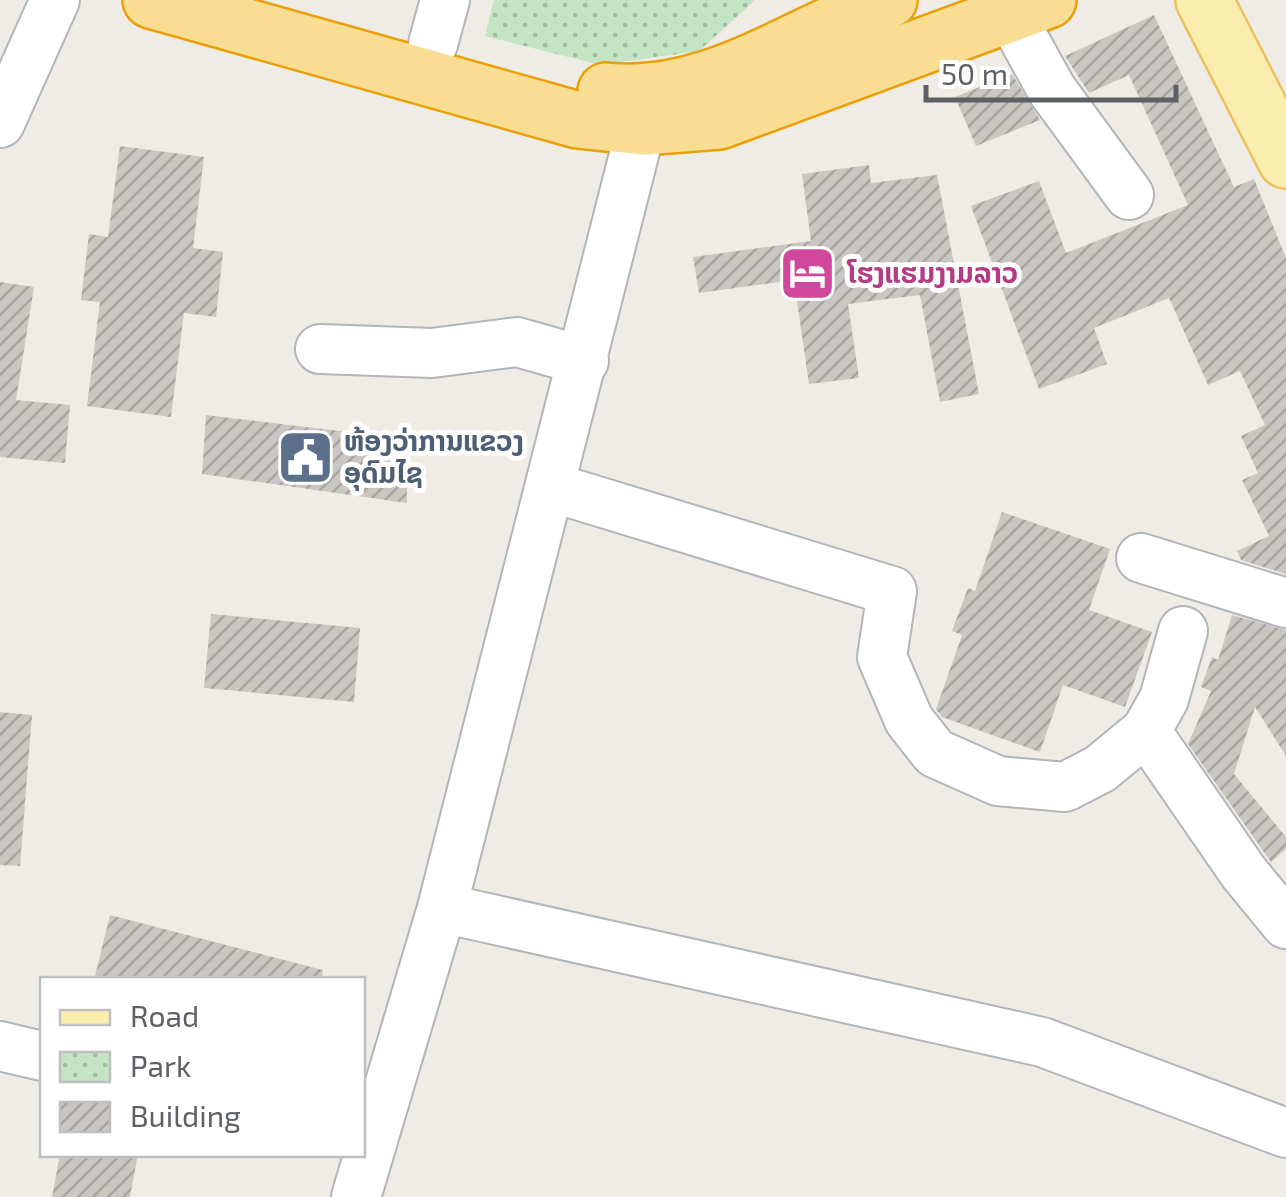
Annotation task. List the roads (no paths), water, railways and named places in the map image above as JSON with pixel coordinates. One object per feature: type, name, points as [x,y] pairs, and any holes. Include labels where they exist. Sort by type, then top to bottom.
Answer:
[{"type":"highway","points":[[151,0],[578,120],[646,110],[880,2]]},
{"type":"highway","points":[[293,0],[439,22],[584,88],[646,110],[719,121],[1029,7]]},
{"type":"main road","points":[[1204,0],[1272,99],[1286,160]]},
{"type":"street","points":[[0,123],[55,0]]},
{"type":"street","points":[[1029,7],[1052,90],[1129,195]]},
{"type":"street","points":[[370,1133],[442,908],[646,110]]},
{"type":"street","points":[[320,349],[432,353],[517,342],[584,361]]},
{"type":"street","points":[[552,487],[892,591],[882,657],[910,720],[935,754],[998,782],[1065,786],[1100,770],[1146,731],[1164,698],[1183,631]]},
{"type":"street","points":[[1141,558],[1286,603]]},
{"type":"street","points":[[1146,731],[1244,873],[1286,924]]},
{"type":"street","points":[[442,908],[1042,1042],[1121,1068],[1286,1133]]},
{"type":"street","points":[[0,1046],[40,1056]]},
{"type":"street","points":[[356,1197],[365,1157]]},
{"type":"place","name":"ໂຮງແຮມງາມລາວ","points":[[808,273]]},
{"type":"place","name":"ຫ້ອງວ່າການແຂວງ ອຸດົມໄຊ","points":[[305,457]]}]
